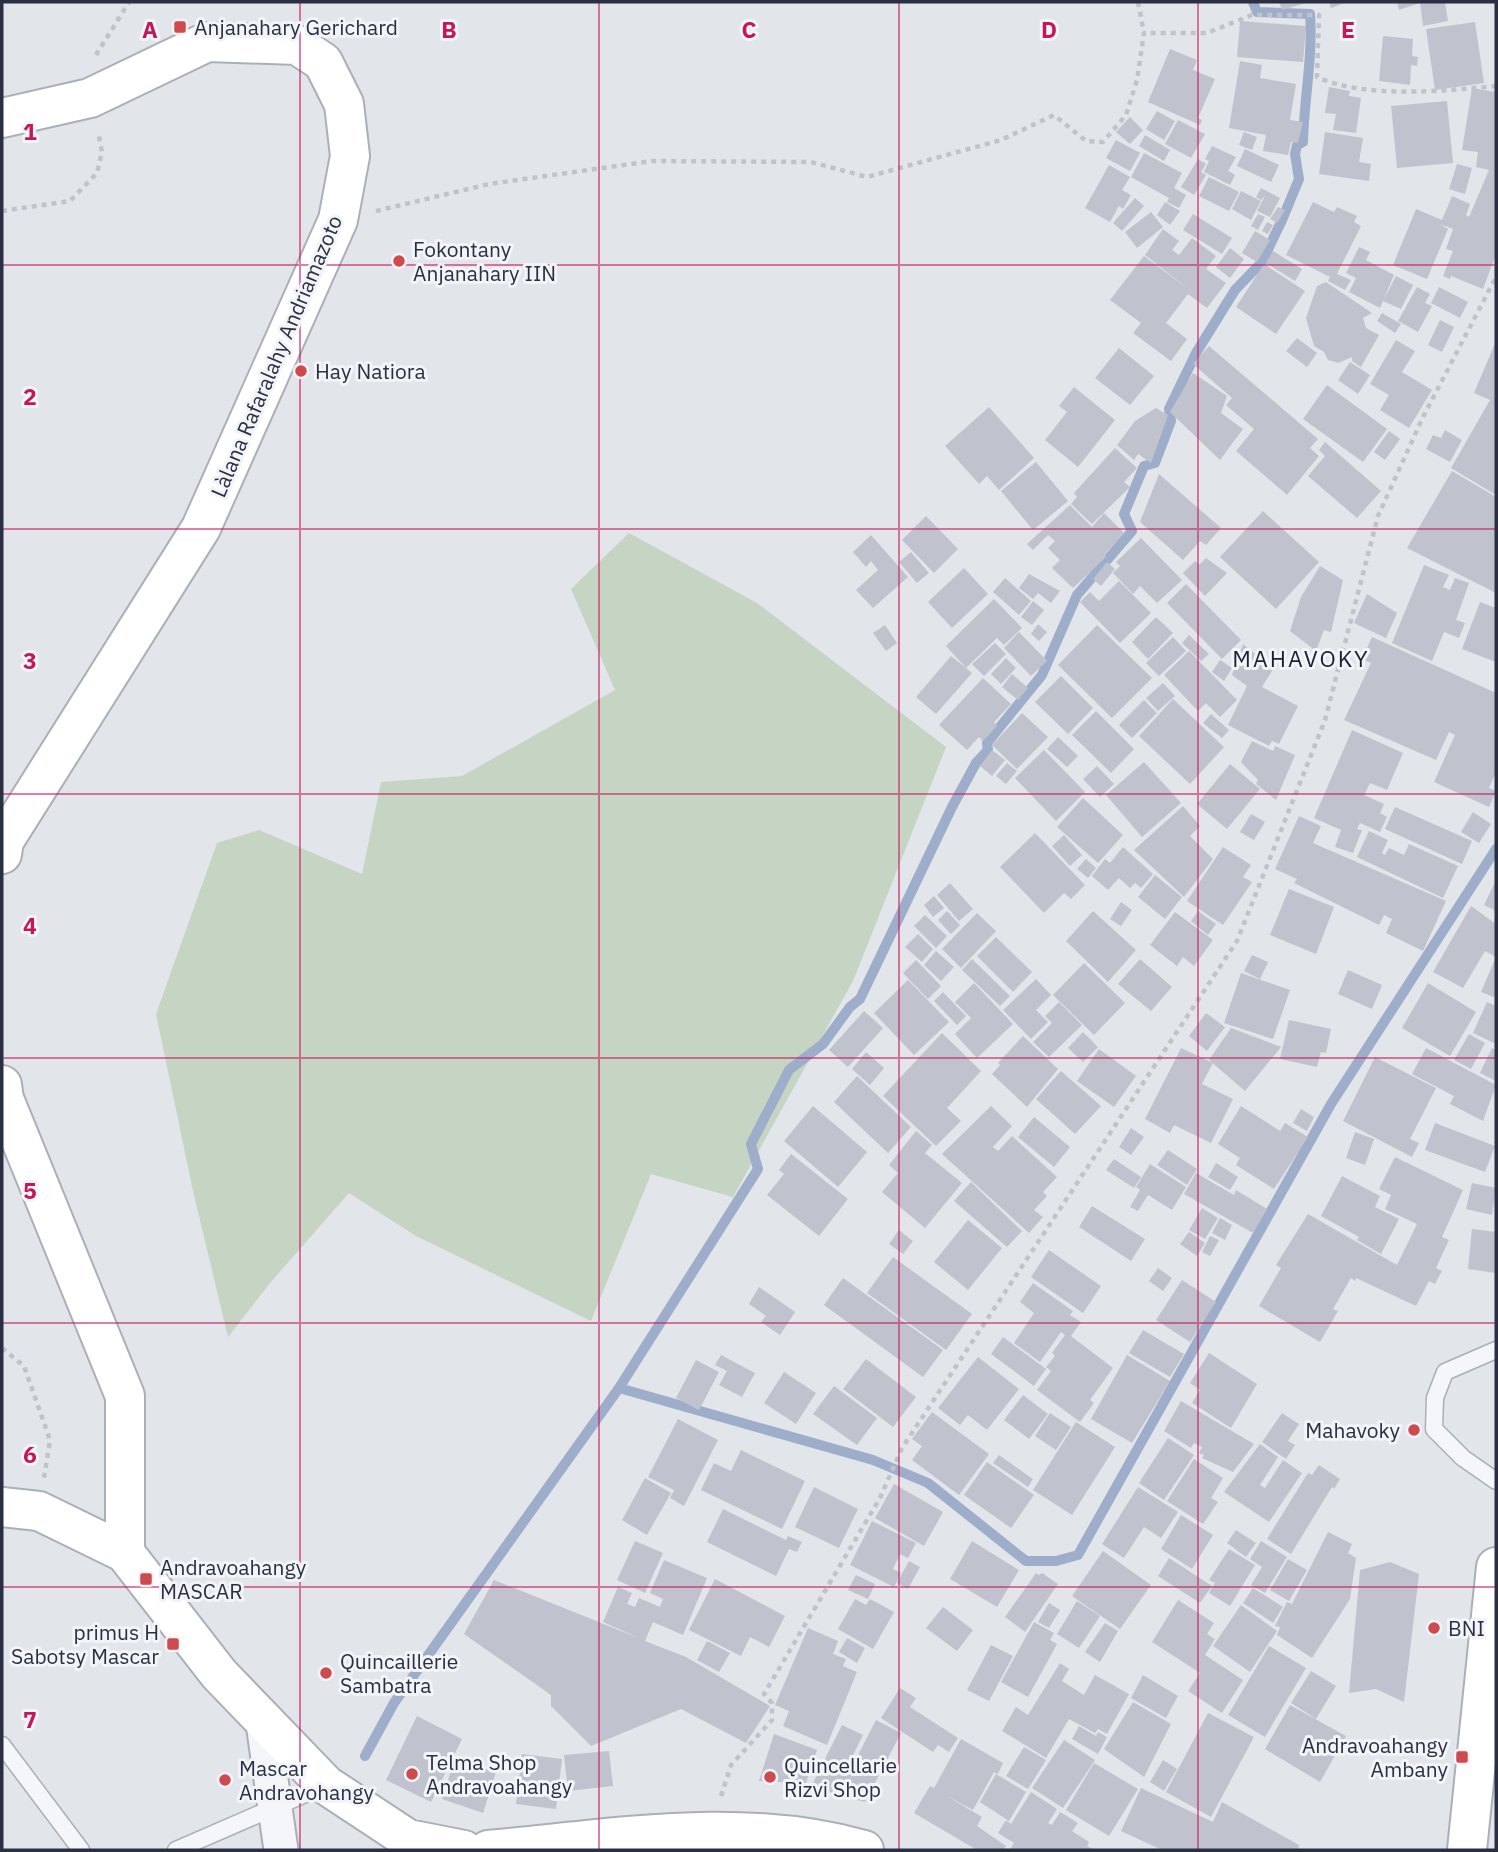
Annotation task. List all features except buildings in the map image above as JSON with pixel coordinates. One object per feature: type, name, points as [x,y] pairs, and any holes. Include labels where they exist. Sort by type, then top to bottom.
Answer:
[{"type":"main road","name":"Làlana Rafaralahy Andriamazoto","points":[[2,118],[90,98],[207,42],[297,45],[323,62],[344,104],[350,156],[338,220],[201,528],[4,842],[2,855]]},
{"type":"main road","points":[[2,1084],[4,1100],[125,1396],[125,1553]]},
{"type":"main road","points":[[2,1507],[39,1511],[125,1553],[219,1674],[326,1785],[408,1839],[464,1850]]},
{"type":"main road","points":[[1466,1850],[1496,1567]]},
{"type":"main road","points":[[488,1850],[710,1830],[807,1838],[864,1850]]},
{"type":"street","points":[[262,1716],[282,1850]]},
{"type":"lane","points":[[1496,1350],[1445,1371],[1435,1398],[1434,1429],[1462,1458],[1496,1481]]},
{"type":"lane","points":[[2,1745],[81,1850]]},
{"type":"lane","points":[[176,1850],[326,1785]]},
{"type":"path","points":[[338,220],[489,184],[652,161],[811,162],[867,177],[1001,140],[1054,115],[1086,141],[1103,142],[1126,115],[1137,80],[1144,33],[1138,2]]},
{"type":"path","points":[[1144,33],[1207,33],[1252,15],[1319,15],[1317,77],[1339,87],[1440,91],[1496,86]]},
{"type":"path","points":[[2,211],[70,201],[97,173],[102,152],[90,98]]},
{"type":"path","points":[[710,1830],[731,1765],[772,1720],[772,1703],[764,1694],[880,1498],[902,1448],[1237,941],[1325,720],[1343,639],[1378,516],[1423,417],[1496,277]]},
{"type":"path","points":[[2,1348],[24,1366],[50,1440],[39,1511]]},
{"type":"green space","points":[[629,533],[757,603],[946,747],[853,981],[733,1197],[651,1174],[591,1321],[416,1236],[349,1193],[270,1283],[228,1337],[193,1191],[156,1014],[217,843],[259,830],[362,874],[381,782],[462,776],[615,690],[571,589]]},
{"type":"waterway","points":[[619,1388],[758,1169],[751,1144],[789,1070],[823,1044],[850,1007],[860,999],[952,807],[976,763],[988,750],[987,743],[1042,675],[1077,595],[1132,531],[1124,514],[1144,466],[1155,463],[1171,421],[1169,409],[1196,353],[1235,290],[1262,262],[1282,220],[1299,179],[1295,154],[1297,145],[1303,142],[1310,14],[1257,12],[1253,2]]},
{"type":"waterway","points":[[365,1756],[394,1703],[619,1388],[873,1460],[928,1483],[1026,1561],[1056,1561],[1078,1555],[1331,1104],[1496,849]]},
{"type":"place","name":"Anjanahary Gerichard","points":[[180,27]]},
{"type":"place","name":"Fokontany Anjanahary IIN","points":[[399,261]]},
{"type":"place","name":"Hay Natiora","points":[[301,371]]},
{"type":"place","name":"Mahavoky","points":[[1414,1430]]},
{"type":"place","name":"Andravoahangy MASCAR","points":[[146,1579]]},
{"type":"place","name":"BNI","points":[[1434,1628]]},
{"type":"place","name":"primus H Sabotsy Mascar","points":[[173,1644]]},
{"type":"place","name":"Quincaillerie Sambatra","points":[[326,1673]]},
{"type":"place","name":"Andravoahangy Ambany","points":[[1462,1757]]},
{"type":"place","name":"Telma Shop Andravoahangy","points":[[412,1774]]},
{"type":"place","name":"Quincellarie Rizvi Shop","points":[[770,1777]]},
{"type":"place","name":"Mascar Andravohangy","points":[[225,1780]]},
{"type":"district","name":"MAHAVOKY","points":[[1301,658]]}]
